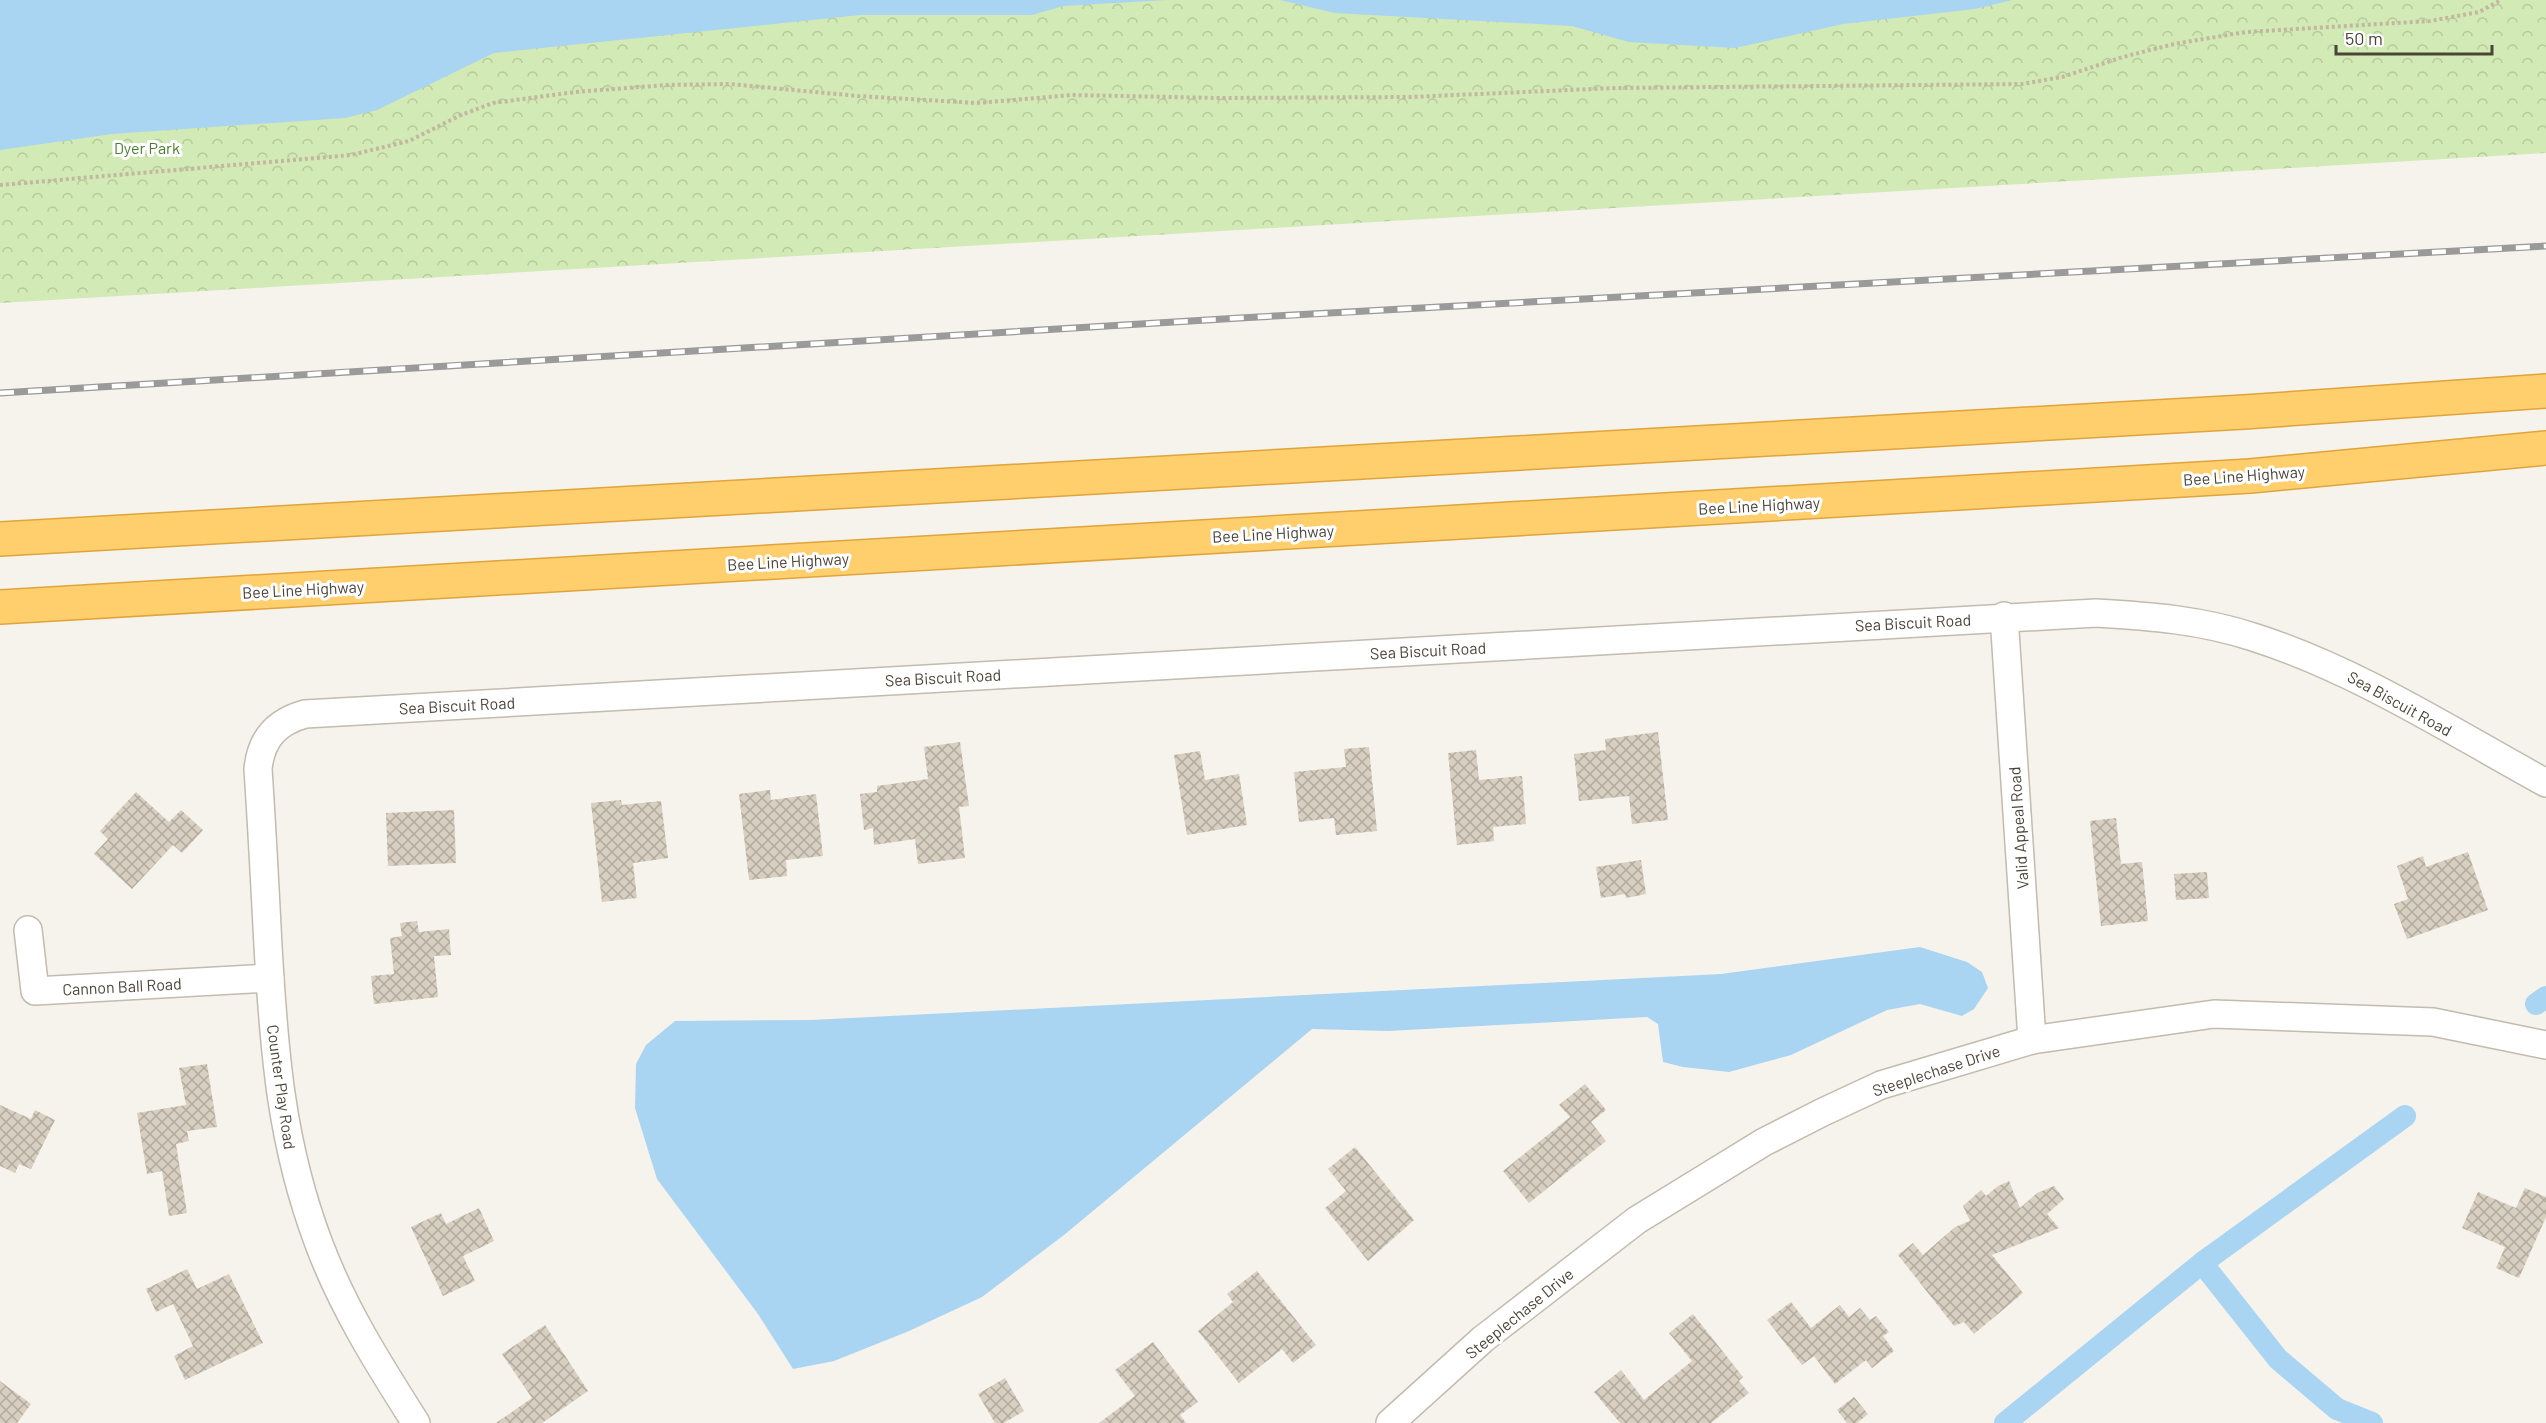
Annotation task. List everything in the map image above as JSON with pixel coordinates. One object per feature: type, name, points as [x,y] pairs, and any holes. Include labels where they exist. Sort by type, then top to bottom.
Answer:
[{"type":"highway","points":[[0,539],[2232,412],[2546,391]]},
{"type":"highway","name":"Bee Line Highway","points":[[0,607],[2238,477],[2546,448]]},
{"type":"street","name":"Sea Biscuit Road","points":[[276,727],[290,718],[305,714],[2004,616],[2096,613],[2155,616],[2214,626],[2252,636],[2308,656],[2344,672],[2546,783]]},
{"type":"street","name":"Valid Appeal Road","points":[[2004,616],[2032,1040]]},
{"type":"street","name":"Counter Play Road","points":[[276,727],[266,739],[260,753],[258,769],[279,1088],[289,1146],[300,1189],[319,1245],[343,1299],[370,1351],[416,1423]]},
{"type":"street","name":"Cannon Ball Road","points":[[28,930],[35,991],[270,978]]},
{"type":"street","name":"Steeplechase Drive","points":[[1390,1423],[1483,1340],[1637,1220],[1774,1137],[1881,1085],[2032,1040],[2214,1014],[2433,1022],[2546,1045]]},
{"type":"path","points":[[0,185],[351,155],[409,141],[461,115],[494,103],[574,92],[666,85],[729,84],[858,96],[977,103],[1072,95],[1220,98],[1410,97],[1616,88],[2022,84],[2062,77],[2123,57],[2174,44],[2246,32],[2430,21],[2479,12],[2501,0]]},
{"type":"green space","name":"Dyer Park","points":[[0,0],[2546,0],[2546,153],[0,303]]},
{"type":"water","points":[[0,0],[1166,0],[1063,6],[1032,15],[860,15],[494,53],[377,110],[345,118],[112,134],[0,150]]},
{"type":"water","points":[[1280,0],[2012,0],[1975,9],[1843,24],[1735,48],[1629,42],[1572,26],[1335,13]]},
{"type":"water","points":[[1920,947],[1967,962],[1982,972],[1988,988],[1974,1009],[1962,1016],[1920,1004],[1887,1010],[1791,1055],[1729,1072],[1683,1067],[1663,1062],[1658,1024],[1647,1017],[1388,1031],[1312,1029],[1064,1235],[982,1297],[909,1331],[834,1361],[793,1369],[758,1314],[657,1179],[635,1108],[636,1064],[646,1045],[675,1021],[811,1020],[1721,974]]},
{"type":"building","points":[[1658,732],[1668,820],[1632,824],[1629,796],[1579,801],[1574,754],[1606,750],[1605,739]]},
{"type":"building","points":[[960,742],[969,806],[959,807],[965,858],[918,864],[915,839],[874,845],[873,828],[864,830],[860,794],[877,792],[877,786],[928,779],[924,747]]},
{"type":"building","points":[[1369,747],[1377,831],[1336,835],[1334,818],[1299,822],[1294,772],[1346,767],[1344,749]]},
{"type":"building","points":[[1476,750],[1479,780],[1522,776],[1526,824],[1493,827],[1494,841],[1457,845],[1448,753]]},
{"type":"building","points":[[1200,751],[1205,780],[1239,774],[1247,825],[1187,835],[1174,755]]},
{"type":"building","points":[[770,790],[771,800],[816,794],[823,856],[786,860],[787,876],[749,880],[739,794]]},
{"type":"building","points":[[136,792],[169,822],[181,810],[203,830],[182,853],[173,845],[132,889],[94,854],[108,839],[100,831]]},
{"type":"building","points":[[621,800],[622,805],[661,801],[668,858],[633,863],[637,898],[602,902],[591,803]]},
{"type":"building","points":[[454,810],[456,863],[388,866],[386,813]]},
{"type":"building","points":[[2116,818],[2121,864],[2142,862],[2148,921],[2101,926],[2090,821]]},
{"type":"building","points":[[2468,852],[2488,910],[2407,939],[2394,904],[2408,899],[2397,866],[2423,856],[2426,867]]},
{"type":"building","points":[[1641,860],[1646,894],[1626,898],[1625,894],[1601,898],[1596,867]]},
{"type":"building","points":[[2207,872],[2209,898],[2176,900],[2174,874]]},
{"type":"building","points":[[417,921],[419,932],[449,929],[451,955],[434,956],[438,997],[374,1004],[371,976],[394,974],[390,938],[402,936],[400,923]]},
{"type":"building","points":[[207,1064],[217,1127],[187,1131],[189,1141],[176,1144],[187,1213],[169,1216],[162,1171],[147,1174],[137,1113],[186,1105],[179,1068]]},
{"type":"building","points":[[1585,1084],[1606,1110],[1591,1122],[1606,1141],[1529,1203],[1503,1171],[1570,1117],[1559,1105]]},
{"type":"building","points":[[0,1105],[31,1119],[35,1110],[55,1120],[31,1169],[19,1164],[15,1173],[0,1166]]},
{"type":"building","points":[[1355,1147],[1414,1220],[1368,1261],[1325,1208],[1346,1191],[1328,1169]]},
{"type":"building","points":[[2009,1181],[2020,1208],[2037,1193],[2054,1186],[2064,1199],[2047,1214],[2059,1228],[1992,1255],[2023,1293],[1974,1334],[1964,1322],[1954,1326],[1898,1255],[1913,1243],[1923,1255],[1955,1227],[1970,1221],[1963,1206],[1981,1190],[1986,1196],[1998,1186]]},
{"type":"building","points":[[2525,1188],[2546,1197],[2546,1217],[2519,1278],[2496,1268],[2505,1247],[2462,1228],[2478,1192],[2516,1208]]},
{"type":"building","points":[[479,1208],[494,1241],[463,1256],[475,1281],[443,1296],[411,1227],[441,1213],[446,1224]]},
{"type":"building","points":[[187,1269],[197,1289],[229,1274],[263,1343],[185,1380],[174,1356],[193,1346],[173,1304],[156,1312],[146,1289]]},
{"type":"building","points":[[1257,1271],[1316,1345],[1293,1363],[1282,1349],[1239,1383],[1198,1331],[1233,1302],[1227,1294]]},
{"type":"building","points":[[1791,1302],[1811,1328],[1840,1305],[1849,1317],[1860,1308],[1870,1320],[1876,1316],[1889,1332],[1883,1336],[1894,1351],[1872,1368],[1866,1360],[1835,1384],[1814,1356],[1802,1365],[1767,1320]]},
{"type":"building","points":[[1693,1314],[1743,1377],[1739,1381],[1749,1393],[1711,1423],[1620,1423],[1594,1392],[1621,1370],[1644,1400],[1692,1361],[1669,1333]]},
{"type":"building","points":[[545,1325],[588,1391],[542,1423],[496,1423],[532,1398],[502,1354]]},
{"type":"building","points":[[1153,1342],[1198,1402],[1180,1415],[1186,1423],[1099,1423],[1135,1396],[1115,1370]]},
{"type":"building","points":[[1005,1378],[1024,1411],[1004,1423],[995,1423],[978,1394]]},
{"type":"building","points":[[0,1381],[31,1404],[17,1423],[0,1423]]},
{"type":"building","points":[[1854,1397],[1868,1414],[1857,1423],[1847,1423],[1837,1410]]},
{"type":"waterway","points":[[2536,1004],[2546,997]]},
{"type":"waterway","points":[[2005,1423],[2202,1263],[2405,1116]]},
{"type":"waterway","points":[[2202,1263],[2278,1359],[2337,1409],[2372,1423]]},
{"type":"railway","points":[[0,393],[1240,318],[2546,246]]}]
